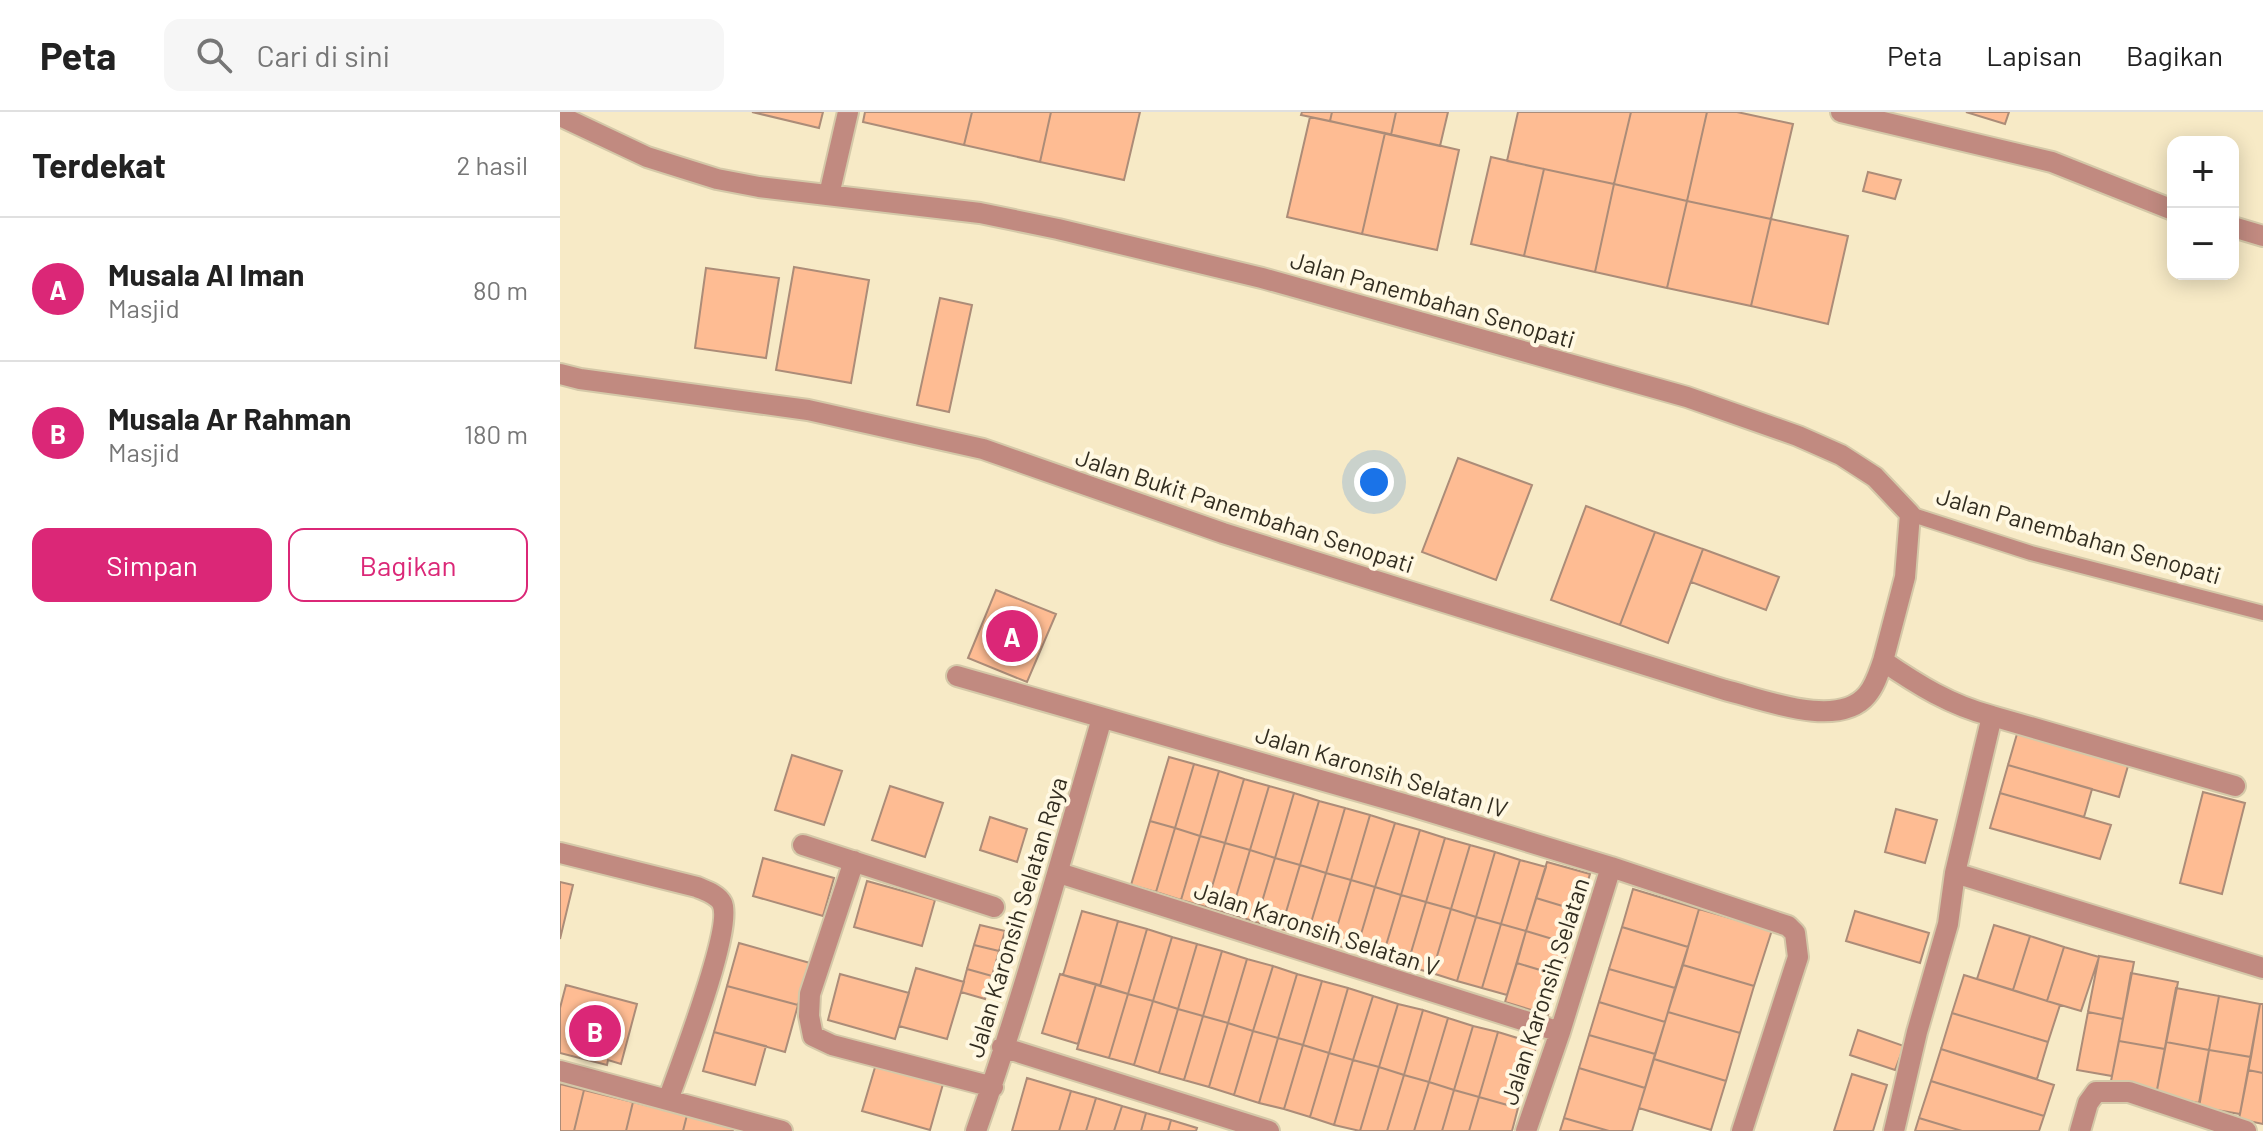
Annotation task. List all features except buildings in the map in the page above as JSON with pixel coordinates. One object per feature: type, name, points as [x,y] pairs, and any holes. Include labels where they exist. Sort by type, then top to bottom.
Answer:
[{"type":"street","points":[[829,195],[848,112]]},
{"type":"street","points":[[1841,112],[2052,162],[2168,208]]},
{"type":"street","name":"Jalan Panembahan Senopati","points":[[560,116],[647,157],[680,168],[759,187],[980,213],[1087,236],[1262,278],[1687,397],[1798,436],[1841,455],[1875,477],[1910,514]]},
{"type":"street","points":[[2239,229],[2263,236]]},
{"type":"street","name":"Jalan Bukit Panembahan Senopati","points":[[560,374],[808,410],[983,449],[1238,537],[1725,690],[1805,710],[1841,710],[1856,704],[1868,694],[1883,661]]},
{"type":"street","points":[[1910,514],[1905,577],[1883,661],[1923,689],[1962,707],[2235,786]]},
{"type":"street","name":"Jalan Karonsih Selatan IV","points":[[957,676],[1381,797],[1611,867],[1788,926],[1795,933],[1798,957],[1742,1131]]},
{"type":"street","points":[[1894,1131],[1917,1032],[1948,924],[1955,873],[1992,716]]},
{"type":"street","name":"Jalan Karonsih Selatan Raya","points":[[976,1131],[993,1087],[1002,1047],[1059,873],[1102,718]]},
{"type":"street","points":[[803,845],[994,907]]},
{"type":"street","points":[[560,853],[697,887],[715,895],[724,905],[717,954],[668,1100]]},
{"type":"street","points":[[854,861],[810,994],[809,1016],[813,1036],[832,1045],[993,1087]]},
{"type":"street","name":"Jalan Karonsih Selatan","points":[[1526,1131],[1611,867]]},
{"type":"street","name":"Jalan Karonsih Selatan V","points":[[1059,873],[1560,1032]]},
{"type":"street","points":[[1955,873],[2263,968]]},
{"type":"street","points":[[1002,1047],[1269,1131]]},
{"type":"street","points":[[560,1071],[782,1131]]},
{"type":"street","points":[[2080,1131],[2088,1103],[2096,1092],[2112,1091],[2129,1092],[2246,1131]]},
{"type":"lane","name":"Jalan Panembahan Senopati","points":[[1910,514],[2031,553],[2263,613]]},
{"type":"place","name":"Musala Al Iman","points":[[1012,636]]},
{"type":"place","name":"Musala Ar Rahman","points":[[595,1031]]}]
